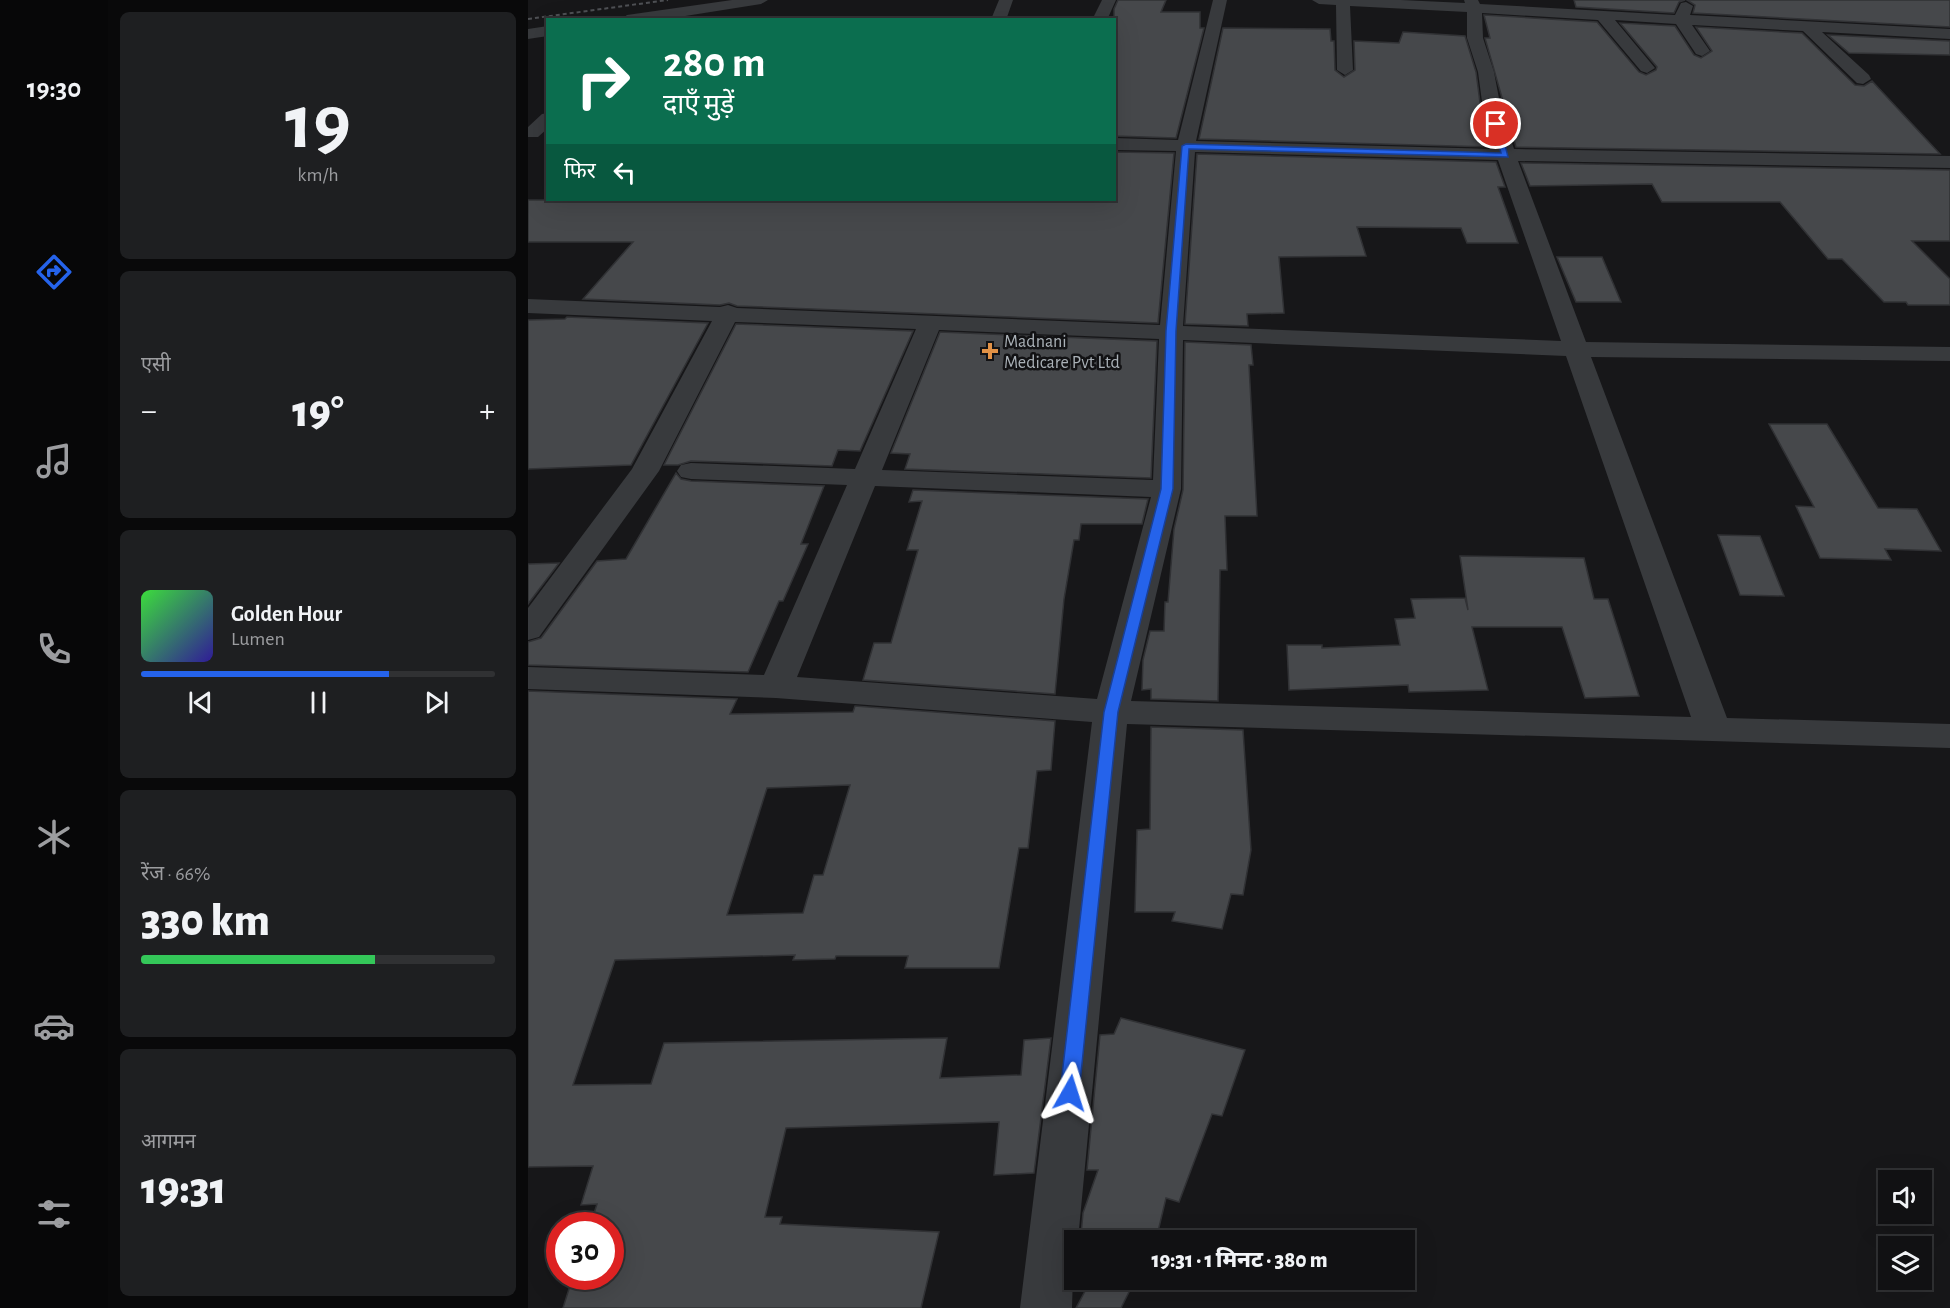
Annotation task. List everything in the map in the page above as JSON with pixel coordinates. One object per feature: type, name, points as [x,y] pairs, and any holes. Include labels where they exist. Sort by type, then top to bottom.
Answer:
[{"type":"street","points":[[640,18],[761,0]]},
{"type":"street","points":[[1000,17],[1006,0]]},
{"type":"street","points":[[1100,18],[1109,0]]},
{"type":"street","points":[[1046,1308],[1111,712],[1167,489],[1171,331],[1186,146],[1220,0]]},
{"type":"street","points":[[1319,0],[1472,5],[1681,20],[1950,34]]},
{"type":"street","points":[[1681,20],[1688,0]]},
{"type":"street","points":[[1344,2],[1345,70]]},
{"type":"street","points":[[1472,5],[1475,38],[1486,72],[1492,109],[1506,155],[1714,731]]},
{"type":"street","points":[[1602,15],[1647,68]]},
{"type":"street","points":[[1681,20],[1701,51]]},
{"type":"street","points":[[1807,26],[1863,79]]},
{"type":"street","points":[[528,34],[546,31]]},
{"type":"street","points":[[536,134],[546,121]]},
{"type":"street","points":[[1116,144],[1506,155],[1950,162]]},
{"type":"street","points":[[528,306],[728,312],[1576,349],[1950,354]]},
{"type":"street","points":[[528,630],[645,471],[728,312]]},
{"type":"street","points":[[776,687],[931,321]]},
{"type":"street","points":[[691,471],[1167,489]]},
{"type":"street","points":[[528,678],[776,687],[1111,712],[1950,736]]},
{"type":"building","points":[[1118,0],[1166,0],[1161,12],[1200,12],[1200,28],[1204,28],[1176,138],[1116,136],[1116,18],[1114,18],[1114,9]]},
{"type":"building","points":[[1574,0],[1685,0],[1679,2],[1674,13],[1576,7]]},
{"type":"building","points":[[1687,0],[1950,0],[1950,27],[1693,13],[1695,5]]},
{"type":"building","points":[[1484,15],[1597,22],[1639,72],[1646,75],[1656,70],[1657,67],[1620,23],[1675,26],[1694,55],[1701,58],[1712,51],[1696,27],[1802,33],[1855,85],[1864,86],[1872,81],[1940,154],[1516,147],[1485,38],[1490,38]]},
{"type":"building","points":[[1223,28],[1330,29],[1331,41],[1334,41],[1335,70],[1344,77],[1355,70],[1354,41],[1399,43],[1403,32],[1465,36],[1476,72],[1481,110],[1492,147],[1199,139]]},
{"type":"building","points":[[1828,35],[1950,41],[1950,55],[1849,53]]},
{"type":"building","points":[[1116,152],[1174,153],[1158,323],[737,306],[729,303],[720,305],[583,299],[633,242],[528,242],[528,200],[1116,201]]},
{"type":"building","points":[[1197,154],[1496,162],[1505,187],[1498,187],[1518,243],[1467,243],[1461,228],[1357,227],[1366,256],[1279,257],[1284,313],[1247,314],[1248,326],[1185,324]]},
{"type":"building","points":[[1521,163],[1950,170],[1950,241],[1912,241],[1950,279],[1950,305],[1908,305],[1906,302],[1884,302],[1842,259],[1828,259],[1780,202],[1662,202],[1652,184],[1530,186]]},
{"type":"building","points":[[1557,257],[1602,257],[1621,302],[1576,302]]},
{"type":"building","points":[[567,317],[708,323],[631,465],[528,469],[528,320],[565,319]]},
{"type":"building","points":[[736,324],[913,331],[860,451],[838,450],[832,466],[691,461],[678,465],[664,465]]},
{"type":"building","points":[[940,332],[1157,341],[1151,478],[905,469],[910,454],[891,453]]},
{"type":"building","points":[[1185,342],[1251,345],[1253,365],[1249,365],[1257,516],[1225,516],[1227,570],[1220,570],[1218,701],[1151,699],[1151,689],[1142,690],[1143,660],[1150,631],[1164,631],[1165,602],[1168,602],[1174,529],[1183,490]]},
{"type":"building","points":[[1769,424],[1827,424],[1878,508],[1917,509],[1941,551],[1885,549],[1891,560],[1820,558],[1796,506],[1814,507]]},
{"type":"building","points":[[676,473],[681,479],[691,481],[824,486],[801,544],[808,544],[783,601],[779,601],[748,672],[528,665],[528,642],[541,638],[597,561],[626,559]]},
{"type":"building","points":[[913,490],[1148,499],[1142,524],[1081,524],[1079,540],[1074,540],[1064,599],[1055,694],[863,680],[874,643],[891,643],[918,550],[907,550],[922,501],[909,502]]},
{"type":"building","points":[[1718,535],[1760,536],[1784,596],[1740,595]]},
{"type":"building","points":[[1460,556],[1584,558],[1594,599],[1608,599],[1639,696],[1585,698],[1562,627],[1472,627],[1488,690],[1409,692],[1408,685],[1289,690],[1287,645],[1322,645],[1322,648],[1400,645],[1395,619],[1415,618],[1411,599],[1465,598],[1468,610]]},
{"type":"building","points":[[559,563],[528,604],[528,564]]},
{"type":"building","points":[[528,691],[737,699],[730,714],[853,712],[855,706],[1055,721],[1051,770],[1037,771],[1028,848],[1019,848],[999,968],[905,968],[908,956],[836,956],[835,959],[793,960],[795,955],[615,960],[573,1085],[651,1084],[664,1043],[947,1038],[940,1078],[1021,1075],[1024,1040],[1051,1038],[1034,1173],[994,1175],[999,1122],[786,1128],[765,1217],[782,1217],[780,1224],[939,1232],[921,1308],[563,1308],[569,1290],[624,1290],[624,1212],[594,1212],[597,1204],[581,1205],[593,1166],[528,1167]],"holes":[[[850,785],[823,875],[814,875],[803,913],[727,915],[767,788]]]},
{"type":"building","points":[[1151,727],[1243,730],[1251,850],[1243,895],[1231,894],[1222,929],[1172,921],[1175,912],[1135,912],[1137,830],[1150,829]]},
{"type":"building","points":[[1121,1018],[1245,1050],[1222,1116],[1212,1114],[1179,1202],[1166,1198],[1158,1230],[1081,1230],[1083,1213],[1098,1170],[1087,1170],[1100,1035],[1114,1034]]},
{"type":"building","points":[[1086,1290],[1130,1290],[1121,1308],[1076,1308]]},
{"type":"railway","points":[[528,19],[668,0]]},
{"type":"place","name":"Madnani Medicare Pvt Ltd","points":[[990,351]]},
{"type":"route","points":[[1070,1093],[1111,712],[1167,489],[1171,331],[1186,146],[1506,155],[1496,124]]}]
